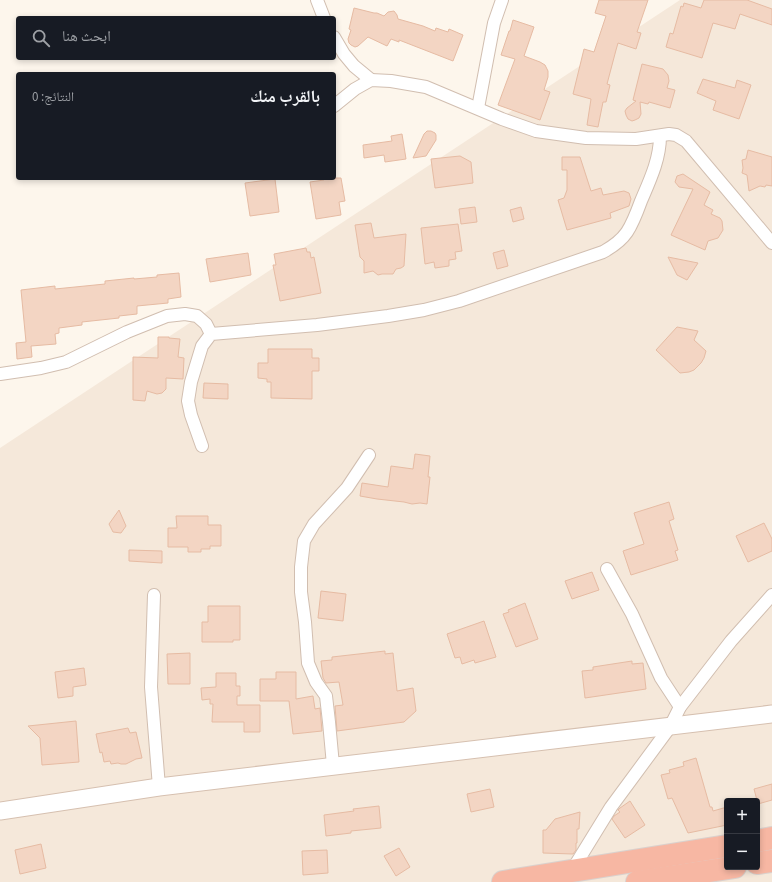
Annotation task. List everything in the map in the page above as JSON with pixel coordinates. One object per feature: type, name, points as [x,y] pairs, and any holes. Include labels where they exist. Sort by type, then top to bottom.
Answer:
[{"type":"highway","points":[[760,840],[772,838]]},
{"type":"highway","points":[[503,882],[724,846]]},
{"type":"highway","points":[[760,863],[772,861]]},
{"type":"highway","points":[[637,882],[724,869]]},
{"type":"street","points":[[317,0],[323,16]]},
{"type":"street","points":[[478,108],[494,23],[502,0]]},
{"type":"street","points":[[336,40],[344,54],[354,66],[371,80]]},
{"type":"street","points":[[336,104],[355,89],[371,80],[391,81],[426,87],[502,119],[536,131],[586,138],[636,139],[670,134],[676,135],[686,141],[772,243]]},
{"type":"street","points":[[202,446],[191,415],[188,401],[191,382],[202,346],[211,334],[318,325],[424,310],[459,302],[603,252],[613,247],[627,233],[636,215],[654,170],[659,149],[660,136]]},
{"type":"street","points":[[0,374],[41,368],[66,362],[127,332],[167,316],[185,314],[197,316],[206,324],[211,334]]},
{"type":"street","points":[[333,765],[326,696],[316,682],[308,663],[301,592],[301,566],[304,541],[314,524],[347,488],[369,455]]},
{"type":"street","points":[[607,570],[632,614],[661,678],[680,707]]},
{"type":"street","points":[[154,595],[151,687],[159,787]]},
{"type":"street","points":[[571,872],[610,807],[670,727],[680,707],[731,641],[772,595]]},
{"type":"street","points":[[0,811],[159,787],[333,765],[772,714]]},
{"type":"shaded area","points":[[680,0],[772,0],[772,882],[0,882],[0,448]]},
{"type":"building","points":[[599,0],[648,0],[637,32],[641,33],[636,49],[618,43],[607,84],[610,85],[606,102],[603,102],[598,127],[587,125],[591,99],[573,94],[584,49],[594,52],[606,16],[595,13]]},
{"type":"building","points":[[704,0],[747,0],[772,9],[772,25],[740,14],[735,29],[713,23],[702,58],[666,47],[670,33],[673,34],[681,6],[683,7],[684,3],[701,8]]},
{"type":"building","points":[[354,8],[384,16],[388,12],[394,11],[398,19],[435,31],[436,28],[448,32],[449,29],[463,35],[453,61],[399,40],[399,42],[391,39],[387,46],[368,37],[358,46],[355,47],[351,45],[348,39],[351,30],[349,29]]},
{"type":"building","points":[[513,20],[534,27],[524,56],[545,65],[548,71],[548,77],[544,90],[550,92],[540,120],[498,105],[515,59],[501,55]]},
{"type":"building","points":[[642,64],[663,69],[668,75],[669,81],[667,88],[675,90],[670,108],[649,102],[648,104],[640,102],[641,114],[639,118],[632,121],[628,119],[625,111],[636,101],[633,100]]},
{"type":"building","points":[[703,79],[735,88],[737,80],[751,85],[739,119],[713,110],[716,101],[697,93]]},
{"type":"building","points":[[427,131],[435,133],[436,140],[426,156],[413,158],[424,134]]},
{"type":"building","points":[[402,134],[406,159],[385,162],[384,155],[364,158],[363,145],[392,141],[391,136]]},
{"type":"building","points":[[748,150],[772,157],[772,186],[760,186],[749,191],[747,175],[742,173],[742,160],[746,159]]},
{"type":"building","points":[[460,156],[471,162],[473,183],[435,188],[431,159]]},
{"type":"building","points":[[562,157],[580,157],[591,191],[601,188],[603,195],[624,191],[629,193],[631,199],[629,206],[610,213],[611,218],[567,230],[558,200],[564,198],[567,190],[567,170],[562,170]]},
{"type":"building","points":[[683,174],[710,192],[704,205],[713,210],[711,214],[720,218],[722,221],[723,230],[718,238],[708,241],[705,250],[671,235],[693,189],[679,187],[675,182],[677,176]]},
{"type":"building","points":[[336,178],[341,178],[345,201],[339,202],[341,215],[316,219],[310,182],[336,180]]},
{"type":"building","points":[[275,180],[279,212],[250,216],[245,183]]},
{"type":"building","points":[[475,207],[477,222],[461,224],[459,209]]},
{"type":"building","points":[[521,207],[524,219],[513,222],[510,210]]},
{"type":"building","points":[[371,223],[374,238],[406,234],[404,266],[396,269],[393,274],[378,275],[373,271],[364,273],[364,261],[360,257],[355,225]]},
{"type":"building","points":[[458,224],[462,251],[455,252],[456,259],[449,260],[449,266],[435,268],[434,262],[425,264],[421,228]]},
{"type":"building","points":[[306,248],[307,252],[310,252],[311,258],[314,257],[321,293],[280,301],[273,265],[276,265],[274,254]]},
{"type":"building","points":[[504,250],[508,266],[497,269],[493,253]]},
{"type":"building","points":[[248,253],[251,275],[210,282],[206,259]]},
{"type":"building","points":[[668,257],[698,263],[687,280],[677,275]]},
{"type":"building","points":[[179,273],[181,297],[168,299],[168,303],[137,306],[137,314],[119,316],[119,318],[82,322],[82,325],[59,328],[59,333],[55,334],[56,344],[31,346],[32,357],[17,359],[16,343],[26,342],[21,290],[55,286],[55,289],[105,284],[105,281],[157,277],[157,275]]},
{"type":"building","points":[[677,327],[698,331],[694,340],[706,351],[701,363],[694,370],[689,372],[680,373],[656,350]]},
{"type":"building","points":[[158,337],[180,339],[178,357],[184,358],[183,379],[166,378],[166,389],[162,393],[157,394],[147,391],[145,401],[133,400],[133,357],[158,358]]},
{"type":"building","points":[[268,349],[312,349],[312,358],[319,358],[319,371],[312,371],[312,399],[271,398],[271,382],[267,382],[267,379],[258,378],[258,363],[268,363]]},
{"type":"building","points":[[204,383],[228,384],[228,399],[203,398]]},
{"type":"building","points":[[415,454],[430,456],[428,477],[430,477],[427,504],[412,504],[360,496],[362,483],[388,487],[391,466],[413,469]]},
{"type":"building","points":[[669,502],[674,519],[669,521],[678,550],[675,551],[678,560],[631,575],[623,551],[644,544],[634,513]]},
{"type":"building","points":[[119,510],[126,526],[121,533],[113,532],[109,524]]},
{"type":"building","points":[[176,516],[208,516],[208,525],[221,525],[221,546],[210,546],[210,549],[201,549],[201,552],[188,552],[188,547],[168,547],[168,528],[177,528]]},
{"type":"building","points":[[764,523],[772,539],[772,551],[748,562],[736,536]]},
{"type":"building","points":[[129,550],[162,551],[162,563],[129,561]]},
{"type":"building","points":[[592,572],[599,590],[572,599],[565,581]]},
{"type":"building","points":[[321,591],[346,594],[343,621],[318,618]]},
{"type":"building","points":[[525,603],[538,639],[516,647],[503,614],[509,612],[508,610]]},
{"type":"building","points":[[208,606],[240,606],[240,640],[233,640],[233,642],[202,642],[202,622],[208,622]]},
{"type":"building","points":[[484,621],[496,657],[475,663],[474,660],[462,664],[460,657],[455,658],[447,634]]},
{"type":"building","points":[[385,651],[385,654],[393,653],[397,691],[413,688],[416,711],[404,722],[337,731],[335,706],[343,705],[339,682],[326,683],[323,678],[321,661],[332,660],[332,657]]},
{"type":"building","points":[[190,653],[190,684],[168,684],[167,654]]},
{"type":"building","points":[[632,661],[632,664],[643,663],[646,689],[585,698],[582,671],[593,670],[593,667]]},
{"type":"building","points":[[84,668],[86,685],[73,687],[73,696],[58,698],[55,672]]},
{"type":"building","points":[[276,672],[296,672],[296,699],[313,696],[315,709],[320,708],[322,731],[293,734],[289,701],[260,701],[260,679],[276,679]]},
{"type":"building","points":[[216,673],[236,673],[236,686],[240,686],[240,696],[237,696],[237,705],[260,705],[260,732],[244,732],[244,722],[212,722],[213,704],[210,704],[210,699],[202,700],[201,688],[216,687]]},
{"type":"building","points":[[76,721],[79,762],[42,765],[40,738],[28,726]]},
{"type":"building","points":[[128,728],[130,733],[136,732],[142,758],[126,764],[111,764],[110,761],[104,762],[102,752],[100,753],[96,734]]},
{"type":"building","points":[[696,758],[710,807],[712,807],[713,811],[724,808],[724,826],[688,833],[672,798],[668,799],[661,775],[670,773],[669,770],[684,766],[683,762]]},
{"type":"building","points":[[772,784],[772,800],[760,803],[760,798],[756,798],[754,789]]},
{"type":"building","points":[[490,789],[494,807],[471,812],[467,794]]},
{"type":"building","points":[[630,801],[645,825],[625,838],[612,819],[620,812],[618,810],[620,808]]},
{"type":"building","points":[[379,806],[381,828],[351,831],[351,833],[326,836],[324,815],[354,811],[353,809]]},
{"type":"building","points":[[580,812],[579,829],[577,829],[576,850],[573,854],[543,853],[543,830],[546,830],[555,819]]},
{"type":"building","points":[[41,844],[46,868],[20,874],[15,850]]},
{"type":"building","points":[[399,848],[410,867],[396,876],[384,856]]},
{"type":"building","points":[[327,850],[328,873],[303,875],[302,851]]}]
